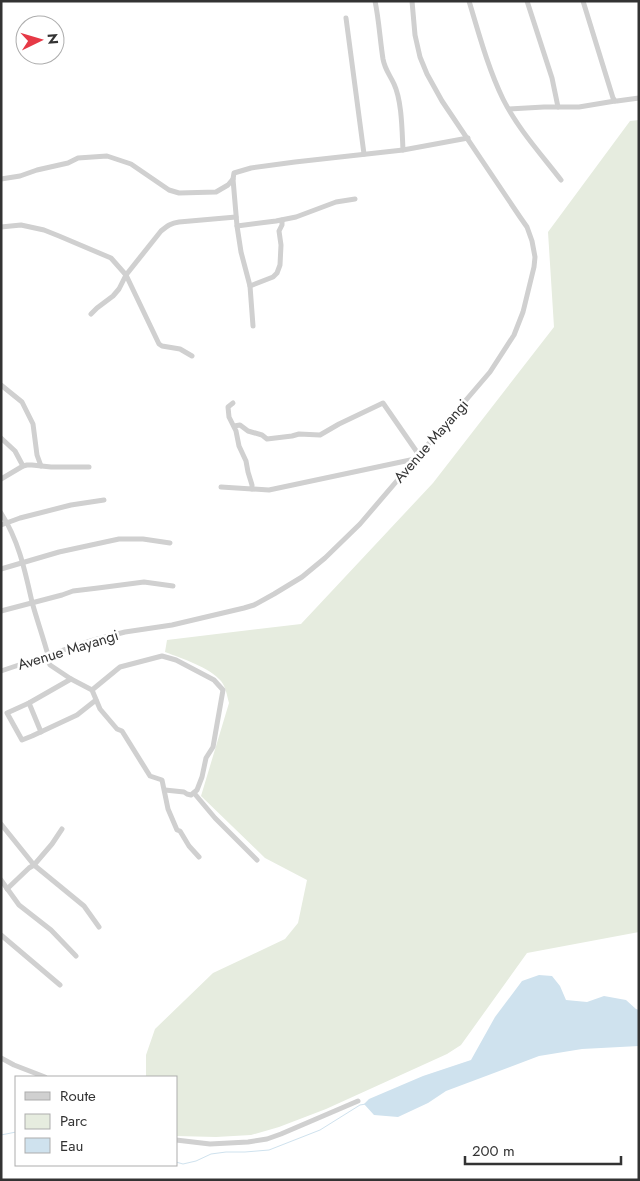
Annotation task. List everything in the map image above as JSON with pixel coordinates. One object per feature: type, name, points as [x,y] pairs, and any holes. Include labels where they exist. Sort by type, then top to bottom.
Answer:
[{"type":"street","points":[[375,1],[386,70],[395,85],[398,99],[403,150]]},
{"type":"street","name":"Avenue Mayangi","points":[[1,671],[112,635],[244,608],[262,601],[302,576],[325,558],[360,524],[490,372],[514,335],[523,312],[534,267],[535,257],[527,226],[442,101],[427,74],[420,58],[415,35],[412,1]]},
{"type":"street","points":[[469,1],[495,81],[509,109],[520,128],[561,180]]},
{"type":"street","points":[[527,1],[552,78],[558,107]]},
{"type":"street","points":[[583,1],[615,101]]},
{"type":"street","points":[[346,18],[364,154]]},
{"type":"street","points":[[509,109],[579,107],[639,98]]},
{"type":"street","points":[[253,326],[250,286],[241,252],[237,226],[233,179],[236,171],[332,157],[403,150],[468,138]]},
{"type":"street","points":[[1,179],[68,163],[78,158],[107,156],[128,163],[169,190],[179,193],[216,192],[228,185],[233,179]]},
{"type":"street","points":[[237,226],[296,217],[336,202],[355,199]]},
{"type":"street","points":[[91,314],[113,296],[126,275],[161,231],[172,223],[236,216]]},
{"type":"street","points":[[250,286],[273,277],[277,272],[280,265],[281,245],[279,230],[282,226],[282,220]]},
{"type":"street","points":[[1,227],[29,226],[59,236],[110,258],[126,275],[159,344],[183,350],[192,356]]},
{"type":"street","points":[[1,385],[22,402],[34,424],[37,455],[41,466]]},
{"type":"street","points":[[233,403],[228,407],[229,417],[246,461],[252,489]]},
{"type":"street","points":[[222,487],[269,490],[417,457],[384,403],[319,435],[299,434],[267,439],[262,435],[248,431],[240,425],[234,426]]},
{"type":"street","points":[[1,438],[15,451],[23,466]]},
{"type":"street","points":[[1,479],[23,466],[32,464],[51,467],[89,467]]},
{"type":"street","points":[[1,525],[20,518],[71,505],[104,500]]},
{"type":"street","points":[[1,513],[8,523],[23,563],[50,665],[71,680],[92,690],[99,707],[113,725],[122,732],[150,776],[162,780],[168,810],[178,830],[199,857]]},
{"type":"street","points":[[1,569],[59,552],[122,539],[143,539],[170,543]]},
{"type":"street","points":[[1,611],[73,591],[106,586],[144,582],[174,586]]},
{"type":"street","points":[[92,690],[120,667],[162,656],[176,660],[214,680],[223,690],[213,747],[206,758],[197,790],[191,795],[184,792],[165,790]]},
{"type":"street","points":[[71,680],[7,712],[22,740],[77,715],[96,700]]},
{"type":"street","points":[[29,702],[41,732]]},
{"type":"street","points":[[194,793],[215,818],[257,860]]},
{"type":"street","points":[[1,824],[34,865],[84,906],[99,927]]},
{"type":"street","points":[[8,889],[34,865],[62,829]]},
{"type":"street","points":[[1,880],[19,905],[51,930],[76,956]]},
{"type":"street","points":[[1,934],[60,985]]},
{"type":"street","points":[[1,1058],[42,1076]]},
{"type":"street","points":[[178,1140],[210,1144],[266,1139],[358,1101]]},
{"type":"green space","points":[[639,120],[639,932],[527,953],[461,1045],[447,1054],[326,1109],[279,1127],[251,1135],[178,1136],[178,1076],[146,1076],[146,1055],[155,1029],[213,973],[285,939],[298,923],[307,880],[265,858],[201,796],[229,703],[224,686],[216,676],[195,664],[165,652],[167,640],[301,624],[433,483],[554,327],[548,232],[630,121]]},
{"type":"water","points":[[539,975],[552,976],[560,986],[566,1000],[587,1002],[604,996],[626,1000],[639,1010],[639,1046],[582,1049],[539,1056],[446,1091],[428,1103],[398,1117],[374,1115],[364,1104],[369,1099],[423,1076],[471,1060],[495,1017],[522,981]]},
{"type":"waterway","points":[[178,1163],[183,1164],[196,1161],[211,1154],[269,1150],[320,1130],[360,1105],[366,1104]]},
{"type":"waterway","points":[[1,1135],[15,1132]]}]
